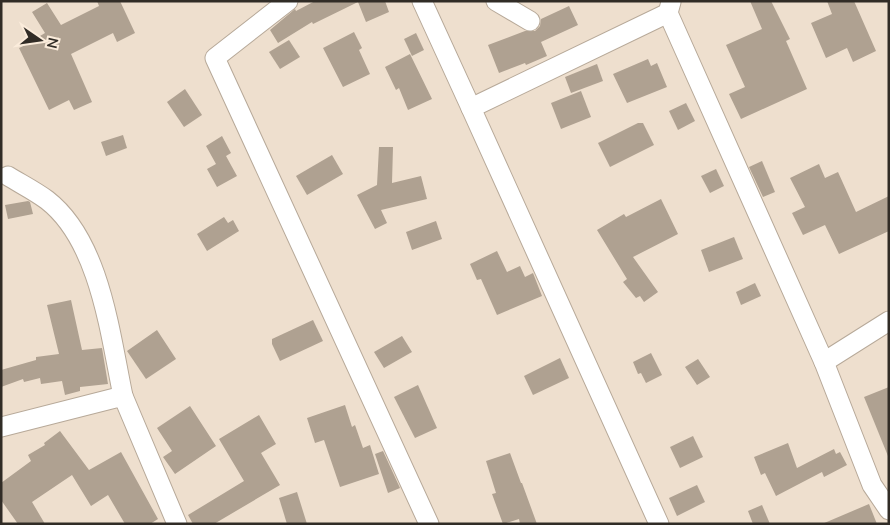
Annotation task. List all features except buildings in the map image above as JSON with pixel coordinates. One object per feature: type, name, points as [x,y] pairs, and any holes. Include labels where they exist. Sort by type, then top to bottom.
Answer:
[{"type":"street","points":[[288,1],[215,58],[429,524]]},
{"type":"street","points":[[422,1],[659,524]]},
{"type":"street","points":[[496,1],[530,21]]},
{"type":"street","points":[[471,108],[669,7],[824,362],[872,485],[889,510]]},
{"type":"street","points":[[8,176],[47,200],[68,220],[88,255],[101,293],[123,396],[177,524]]},
{"type":"street","points":[[824,362],[889,321]]},
{"type":"street","points":[[1,427],[123,396]]}]
